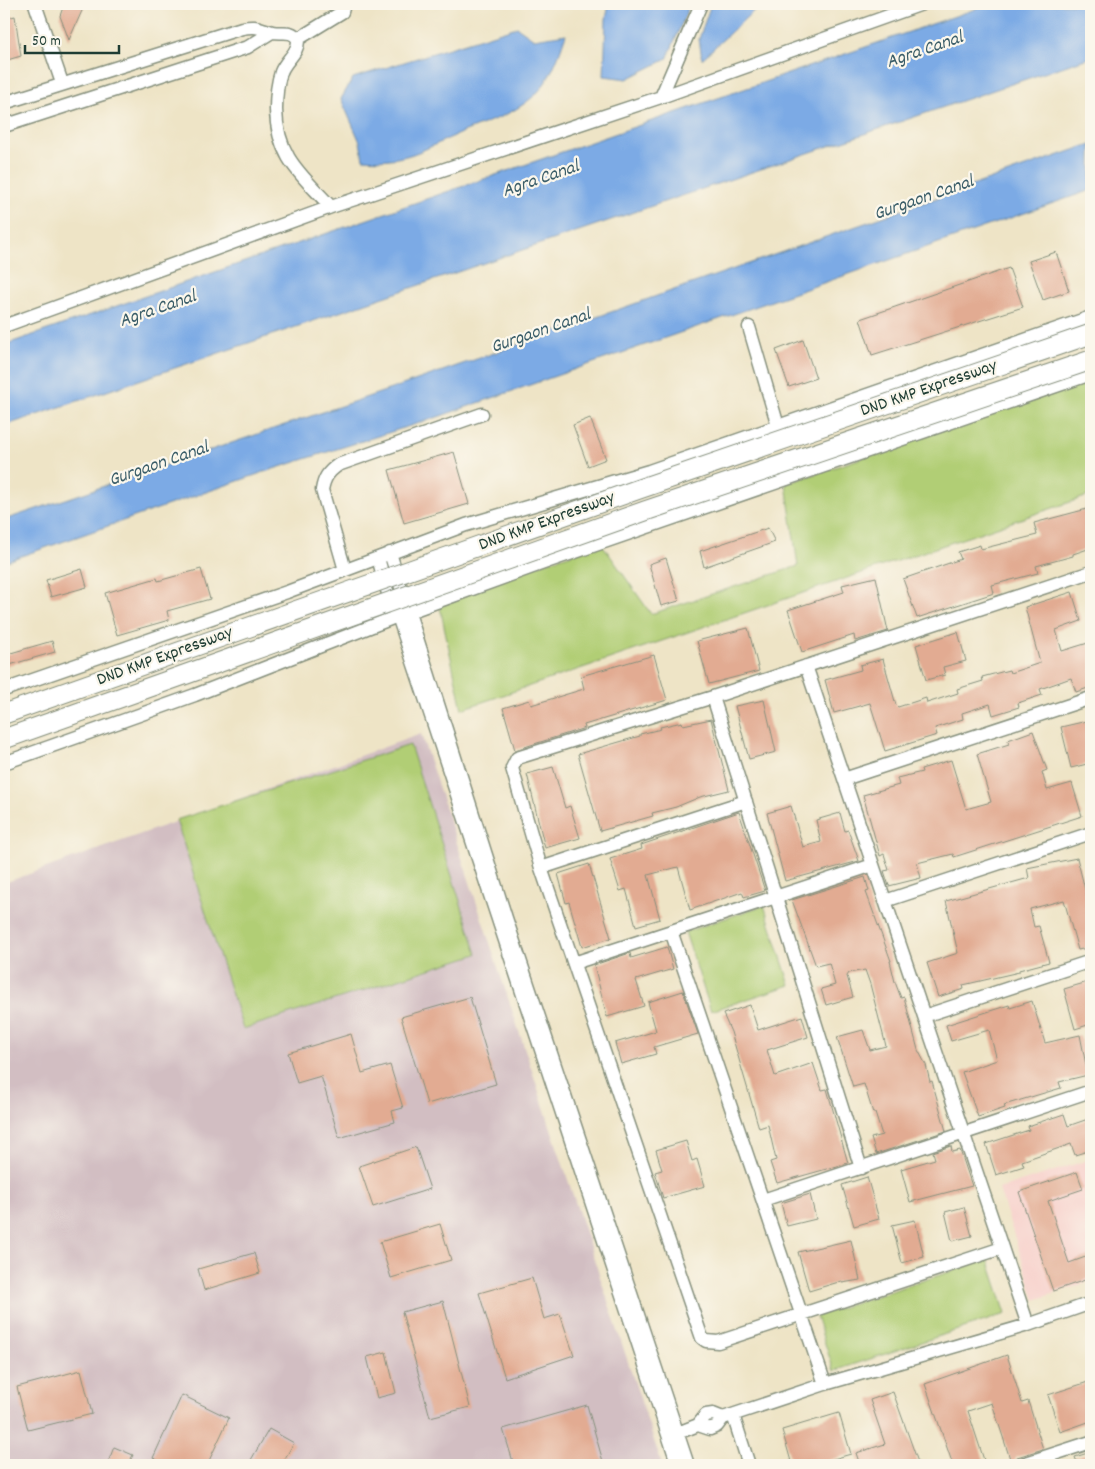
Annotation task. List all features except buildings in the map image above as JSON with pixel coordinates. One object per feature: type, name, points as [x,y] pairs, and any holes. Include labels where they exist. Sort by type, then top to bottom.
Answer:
[{"type":"highway","name":"DND KMP Expressway","points":[[4,714],[630,492],[1091,334]]},
{"type":"highway","name":"DND KMP Expressway","points":[[4,739],[645,511],[1091,360]]},
{"type":"street","points":[[35,4],[62,83]]},
{"type":"street","points":[[298,39],[342,12],[344,4]]},
{"type":"street","points":[[661,97],[701,4]]},
{"type":"street","points":[[4,326],[331,207],[661,97],[922,4]]},
{"type":"street","points":[[4,103],[62,83],[242,28],[262,27],[272,32],[289,32],[295,34],[298,39],[298,46],[281,72],[276,123],[280,142],[286,157],[295,170],[331,207]]},
{"type":"street","points":[[4,126],[248,47],[272,32]]},
{"type":"street","points":[[4,690],[345,570],[466,525],[649,471],[1091,317]]},
{"type":"street","points":[[749,326],[778,426]]},
{"type":"street","points":[[4,763],[196,695],[403,614],[766,485],[1091,374]]},
{"type":"street","points":[[345,570],[322,490],[324,480],[329,471],[338,465],[482,414]]},
{"type":"street","points":[[384,556],[506,918],[673,1435],[678,1465]]},
{"type":"street","points":[[1002,1248],[718,1342],[706,1341],[702,1338],[541,868],[512,774],[513,762],[517,758],[713,697],[1091,572]]},
{"type":"street","points":[[806,666],[1028,1325]]},
{"type":"street","points":[[713,697],[861,1168]]},
{"type":"street","points":[[844,779],[1091,698]]},
{"type":"street","points":[[541,868],[746,801]]},
{"type":"street","points":[[885,901],[1091,833]]},
{"type":"street","points":[[574,963],[873,865]]},
{"type":"street","points":[[671,931],[825,1384]]},
{"type":"street","points":[[924,1016],[1091,961]]},
{"type":"street","points":[[763,1200],[1091,1091]]},
{"type":"street","points":[[673,1435],[698,1425],[710,1429],[717,1426],[728,1416],[825,1384],[1028,1325],[1091,1303]]},
{"type":"street","points":[[728,1416],[749,1465]]},
{"type":"street","points":[[673,1435],[688,1465]]},
{"type":"street","points":[[1020,1465],[1091,1442]]},
{"type":"shaded area","points":[[421,734],[662,1465],[4,1465],[4,883]]},
{"type":"shaded area","points":[[1091,1159],[1091,1281],[1035,1300],[999,1189]]},
{"type":"green space","points":[[1091,379],[1091,495],[462,709],[438,598],[602,544],[651,614],[798,566],[786,484]]},
{"type":"green space","points":[[410,745],[477,954],[243,1029],[176,820]]},
{"type":"green space","points":[[764,905],[790,985],[711,1011],[685,932]]},
{"type":"green space","points":[[988,1259],[1006,1314],[834,1371],[816,1316]]},
{"type":"water","points":[[609,4],[690,4],[667,59],[627,79],[604,76],[606,19]]},
{"type":"water","points":[[711,4],[761,4],[702,59],[699,39]]},
{"type":"water","name":"Agra Canal","points":[[990,4],[1091,4],[1091,57],[4,426],[4,345]]},
{"type":"water","points":[[517,27],[534,39],[566,34],[550,75],[535,95],[509,113],[414,154],[392,159],[363,159],[360,142],[341,99],[353,78]]},
{"type":"water","points":[[1091,144],[1091,190],[429,420],[267,471],[4,562],[4,520],[394,388]]},
{"type":"water label","name":"Gurgaon Canal","points":[[924,199]]},
{"type":"water label","name":"Gurgaon Canal","points":[[541,332]]},
{"type":"water label","name":"Gurgaon Canal","points":[[159,465]]}]
